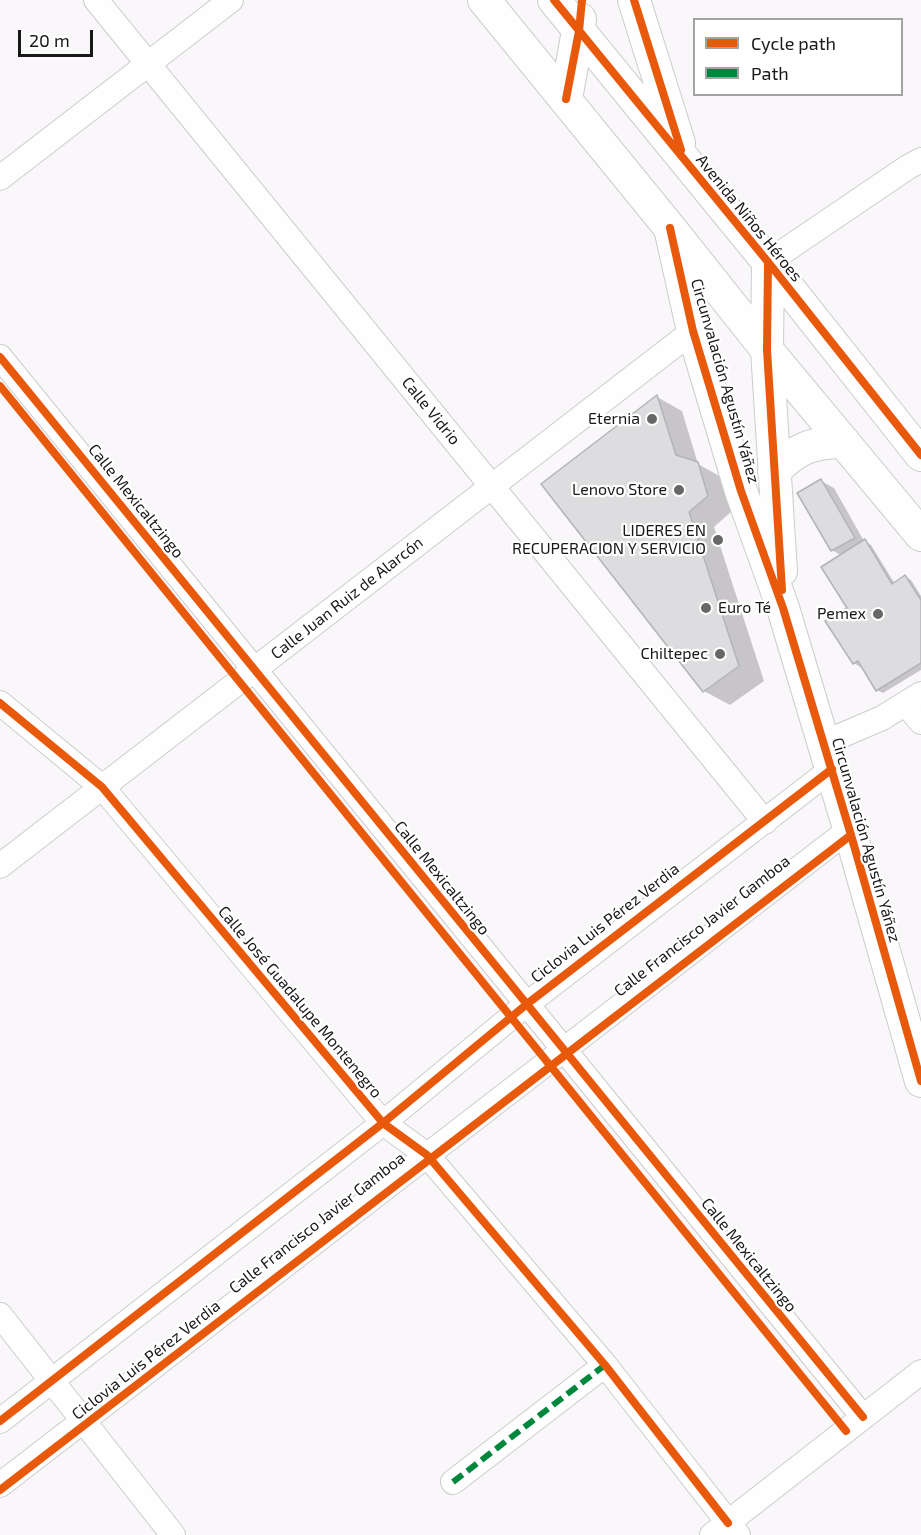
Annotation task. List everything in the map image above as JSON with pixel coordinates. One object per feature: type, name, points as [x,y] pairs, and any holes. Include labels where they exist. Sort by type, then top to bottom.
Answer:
[{"type":"main road","points":[[484,0],[767,350],[921,535]]},
{"type":"main road","name":"Avenida Niños Héroes","points":[[554,0],[768,262],[921,455]]},
{"type":"main road","points":[[566,99],[579,31],[582,0]]},
{"type":"main road","points":[[634,0],[684,159]]},
{"type":"main road","name":"Circunvalación Agustín Yáñez","points":[[670,228],[693,331],[741,491],[783,608],[915,1033],[921,1081]]},
{"type":"main road","name":"Circunvalación Agustín Yáñez","points":[[768,262],[767,350],[783,608]]},
{"type":"main road","points":[[774,472],[787,458],[805,447],[824,442],[844,441]]},
{"type":"street","name":"Calle Vidrio","points":[[96,0],[765,822]]},
{"type":"street","points":[[0,178],[231,0]]},
{"type":"street","points":[[768,262],[921,160]]},
{"type":"street","name":"Calle Juan Ruiz de Alarcón","points":[[0,866],[693,331]]},
{"type":"street","name":"Calle Mexicaltzingo","points":[[0,357],[863,1417]]},
{"type":"street","points":[[0,1420],[383,1123],[527,1004],[765,822],[828,756],[882,718],[914,699],[921,722]]},
{"type":"street","name":"Calle José Guadalupe Montenegro","points":[[0,703],[102,787],[383,1123],[427,1155],[605,1365],[726,1531]]},
{"type":"street","name":"Calle Francisco Javier Gamboa","points":[[0,1485],[850,829]]},
{"type":"street","points":[[0,1315],[173,1535]]},
{"type":"street","points":[[453,1482],[605,1365]]},
{"type":"street","points":[[726,1531],[921,1372]]},
{"type":"building","points":[[657,395],[676,455],[698,462],[708,496],[689,512],[739,666],[703,692],[541,484]]},
{"type":"building","points":[[821,479],[855,538],[831,551],[797,493]]},
{"type":"building","name":"Pemex","points":[[865,539],[892,584],[905,575],[921,600],[921,663],[876,691],[858,661],[853,664],[825,621],[847,608],[821,567]]},
{"type":"marked path","points":[[453,1482],[605,1365]]},
{"type":"cycle path","points":[[554,0],[768,262],[921,455]]},
{"type":"cycle path","points":[[566,99],[579,31],[582,0]]},
{"type":"cycle path","points":[[634,0],[681,150]]},
{"type":"cycle path","points":[[670,228],[693,331],[741,491],[783,608],[921,1081]]},
{"type":"cycle path","points":[[768,262],[767,350],[782,590]]},
{"type":"cycle path","points":[[0,357],[863,1417]]},
{"type":"cycle path","points":[[0,386],[846,1431]]},
{"type":"cycle path","points":[[0,703],[102,787],[383,1123],[427,1155],[605,1365],[728,1523]]},
{"type":"cycle path","name":"Ciclovia Luis Pérez Verdia","points":[[0,1421],[383,1123],[527,1004],[832,769]]},
{"type":"cycle path","name":"Ciclovia Luis Pérez Verdia","points":[[0,1490],[851,835]]},
{"type":"place","name":"Eternia","points":[[652,419]]},
{"type":"place","name":"Lenovo Store","points":[[679,490]]},
{"type":"place","name":"LIDERES EN RECUPERACION Y SERVICIO","points":[[718,540]]},
{"type":"place","name":"Euro Té","points":[[706,608]]},
{"type":"place","name":"Pemex","points":[[878,614]]},
{"type":"place","name":"Chiltepec","points":[[720,654]]}]
